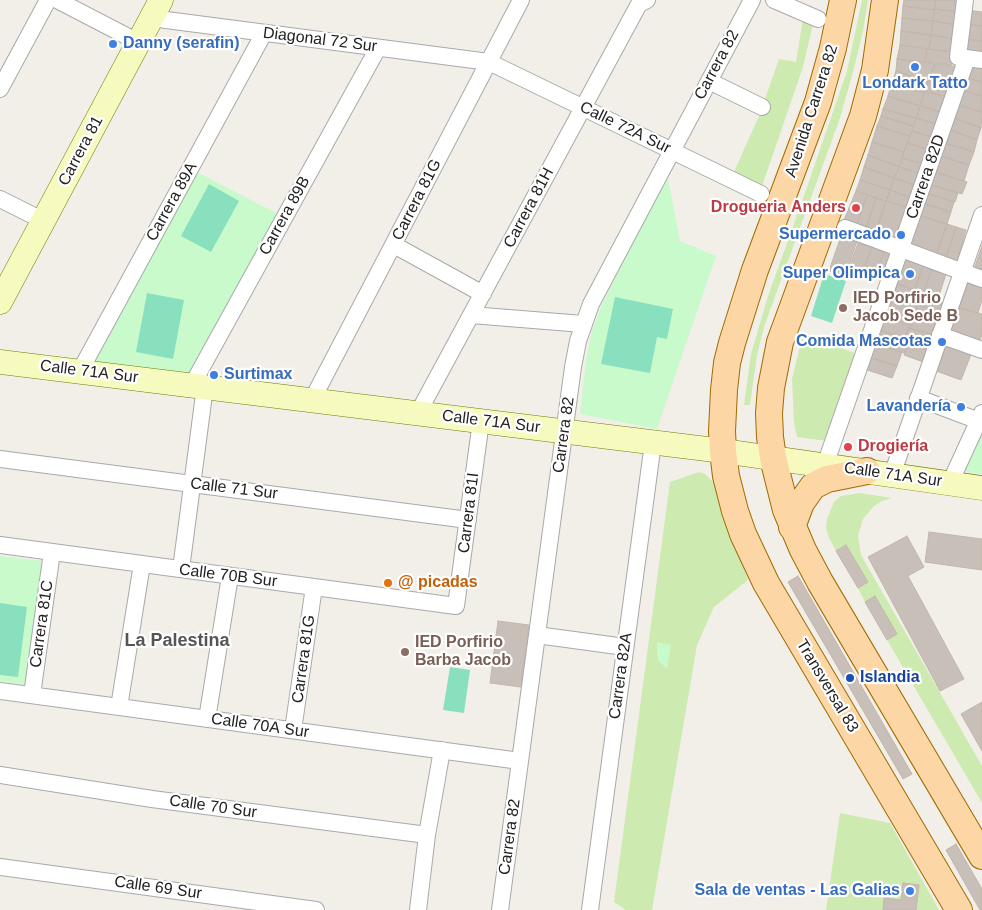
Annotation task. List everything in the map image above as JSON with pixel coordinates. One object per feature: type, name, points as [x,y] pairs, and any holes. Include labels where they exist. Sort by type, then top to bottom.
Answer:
[{"type":"main road","name":"Avenida Carrera 82","points":[[722,451],[724,390],[727,363],[732,343],[753,277],[818,102],[844,0]]},
{"type":"main road","points":[[885,0],[875,70],[862,116],[785,324],[776,357],[769,412],[770,437],[784,505],[792,527],[820,582],[982,856]]},
{"type":"main road","name":"Transversal 83","points":[[722,451],[735,511],[743,534],[766,583],[959,910]]},
{"type":"main road","points":[[792,527],[801,503],[813,486],[828,479],[879,473]]},
{"type":"street","points":[[1,84],[48,0]]},
{"type":"street","points":[[57,0],[138,42]]},
{"type":"street","name":"Carrera 81G","points":[[312,400],[521,0]]},
{"type":"street","name":"Carrera 82","points":[[500,910],[573,366],[583,324],[591,304],[752,0]]},
{"type":"street","points":[[774,0],[818,19]]},
{"type":"street","name":"Carrera 82D","points":[[825,466],[969,58],[965,0]]},
{"type":"street","name":"Carrera 81H","points":[[418,413],[583,107],[643,2]]},
{"type":"street","name":"Carrera 81","points":[[0,302],[35,216],[156,9]]},
{"type":"street","name":"Diagonal 72 Sur","points":[[156,9],[264,33],[489,62]]},
{"type":"street","name":"Carrera 89A","points":[[80,371],[264,33]]},
{"type":"street","name":"Carrera 89B","points":[[199,386],[378,48]]},
{"type":"street","name":"Calle 72A Sur","points":[[489,62],[761,194]]},
{"type":"street","points":[[709,81],[762,107]]},
{"type":"street","points":[[0,198],[35,216]]},
{"type":"street","points":[[879,473],[918,398],[982,215]]},
{"type":"street","points":[[845,228],[982,279]]},
{"type":"street","points":[[394,245],[483,294]]},
{"type":"street","points":[[471,315],[583,324]]},
{"type":"street","points":[[940,335],[982,350]]},
{"type":"street","name":"Calle 71A Sur","points":[[0,362],[722,451],[982,488]]},
{"type":"street","points":[[182,570],[192,484],[199,386]]},
{"type":"street","points":[[918,398],[980,417],[950,483]]},
{"type":"street","name":"Carrera 81I","points":[[456,606],[481,421]]},
{"type":"street","name":"Carrera 82A","points":[[590,910],[653,443]]},
{"type":"street","name":"Calle 71 Sur","points":[[0,459],[468,520]]},
{"type":"street","name":"Calle 70B Sur","points":[[0,545],[456,606]]},
{"type":"street","name":"Carrera 81C","points":[[32,695],[52,552]]},
{"type":"street","points":[[119,707],[142,564]]},
{"type":"street","points":[[207,719],[230,576]]},
{"type":"street","name":"Carrera 81G","points":[[293,730],[314,587]]},
{"type":"street","points":[[537,635],[625,647]]},
{"type":"street","name":"Calle 70A Sur","points":[[0,691],[520,760]]},
{"type":"street","points":[[418,910],[427,835],[442,750]]},
{"type":"street","name":"Calle 70 Sur","points":[[0,775],[152,798],[427,835]]},
{"type":"street","name":"Calle 69 Sur","points":[[0,867],[316,910]]},
{"type":"green space","points":[[862,0],[868,0],[863,31],[840,118],[764,327],[757,355],[750,405],[744,405],[751,354],[768,296],[847,71]]},
{"type":"green space","points":[[803,18],[813,24],[803,67],[761,189],[732,176],[759,116],[779,59],[796,62]]},
{"type":"green space","points":[[197,172],[280,215],[192,379],[93,365]]},
{"type":"green space","points":[[667,173],[680,241],[716,256],[657,429],[580,414],[586,360],[592,330],[601,307]]},
{"type":"green space","points":[[209,184],[239,201],[211,252],[181,236]]},
{"type":"green space","points":[[824,274],[846,281],[832,323],[811,316]]},
{"type":"green space","points":[[147,293],[184,300],[173,359],[136,352]]},
{"type":"green space","points":[[615,297],[673,309],[667,339],[657,337],[650,373],[601,364]]},
{"type":"green space","points":[[803,334],[857,354],[827,441],[797,437],[794,422],[792,379]]},
{"type":"green space","points":[[982,423],[982,474],[961,471]]},
{"type":"green space","points":[[699,472],[705,474],[714,483],[748,580],[714,607],[697,645],[652,910],[626,910],[614,902],[670,482]]},
{"type":"green space","points":[[860,493],[892,498],[874,506],[863,519],[858,536],[861,555],[982,766],[982,803],[887,640],[897,634],[875,597],[865,602],[858,588],[868,582],[846,545],[836,551],[829,538],[826,528],[827,519],[834,502],[841,496]]},
{"type":"green space","points":[[0,556],[43,561],[27,685],[0,681]]},
{"type":"green space","points":[[0,603],[27,607],[18,677],[0,675]]},
{"type":"green space","points":[[657,642],[671,645],[667,669],[659,661]]},
{"type":"green space","points":[[450,667],[470,670],[464,713],[443,710]]},
{"type":"green space","points":[[840,813],[890,823],[939,910],[826,910]]},
{"type":"building","points":[[904,0],[936,0],[934,10],[903,6]]},
{"type":"building","points":[[936,0],[961,0],[959,12],[934,9]]},
{"type":"building","points":[[903,6],[934,10],[933,21],[902,18]]},
{"type":"building","points":[[934,9],[959,12],[957,25],[933,21]]},
{"type":"building","points":[[967,10],[982,12],[982,26],[966,24]]},
{"type":"building","points":[[902,18],[933,21],[931,35],[901,31]]},
{"type":"building","points":[[933,21],[957,25],[955,39],[931,35]]},
{"type":"building","points":[[966,24],[982,26],[982,41],[964,39]]},
{"type":"building","points":[[901,31],[931,35],[929,49],[900,45]]},
{"type":"building","points":[[931,35],[955,39],[953,52],[929,49]]},
{"type":"building","points":[[964,39],[982,41],[982,59],[962,57]]},
{"type":"building","points":[[900,45],[927,49],[925,62],[897,59]]},
{"type":"building","points":[[927,49],[953,52],[952,65],[925,62]]},
{"type":"building","name":"Londark Tatto","points":[[897,59],[935,64],[928,82],[896,71]]},
{"type":"building","points":[[935,64],[961,67],[955,85],[930,77]]},
{"type":"building","points":[[971,65],[982,66],[982,82],[966,78]]},
{"type":"building","points":[[896,71],[928,82],[924,93],[892,82]]},
{"type":"building","points":[[930,77],[955,85],[950,98],[925,91]]},
{"type":"building","points":[[966,78],[982,82],[982,96],[962,90]]},
{"type":"building","points":[[892,82],[924,93],[920,106],[888,96]]},
{"type":"building","points":[[962,90],[982,96],[982,112],[959,105]]},
{"type":"building","points":[[925,91],[950,98],[944,113],[920,106]]},
{"type":"building","points":[[888,96],[920,106],[916,118],[883,109]]},
{"type":"building","points":[[959,105],[982,112],[981,128],[954,118]]},
{"type":"building","points":[[920,106],[944,113],[939,125],[916,118]]},
{"type":"building","points":[[883,109],[916,118],[913,126],[881,116]]},
{"type":"building","points":[[881,116],[913,126],[910,136],[877,126]]},
{"type":"building","points":[[916,118],[939,125],[935,138],[912,131]]},
{"type":"building","points":[[954,118],[981,128],[977,140],[950,130]]},
{"type":"building","points":[[877,126],[910,136],[904,152],[872,142]]},
{"type":"building","points":[[950,130],[977,140],[974,152],[945,143]]},
{"type":"building","points":[[912,131],[935,138],[931,150],[907,143]]},
{"type":"building","points":[[872,142],[904,152],[899,167],[868,155]]},
{"type":"building","points":[[907,143],[931,150],[925,164],[902,158]]},
{"type":"building","points":[[945,143],[974,152],[969,165],[941,156]]},
{"type":"building","points":[[868,155],[899,167],[894,178],[864,167]]},
{"type":"building","points":[[941,156],[969,165],[964,181],[935,172]]},
{"type":"building","points":[[902,158],[925,164],[921,174],[899,167]]},
{"type":"building","points":[[864,167],[894,178],[890,190],[860,180]]},
{"type":"building","points":[[899,167],[921,174],[917,186],[894,178]]},
{"type":"building","points":[[935,172],[967,182],[962,194],[929,184]]},
{"type":"building","points":[[894,178],[917,186],[913,199],[890,190]]},
{"type":"building","points":[[860,180],[890,190],[886,201],[856,191]]},
{"type":"building","points":[[929,184],[958,193],[955,202],[926,193]]},
{"type":"building","points":[[890,190],[913,199],[910,208],[886,201]]},
{"type":"building","name":"Drogueria Anders","points":[[856,191],[867,195],[857,224],[844,220]]},
{"type":"building","points":[[926,193],[954,202],[951,212],[922,203]]},
{"type":"building","points":[[867,195],[876,198],[866,228],[857,224]]},
{"type":"building","points":[[876,198],[886,201],[876,232],[866,228]]},
{"type":"building","points":[[886,201],[912,209],[902,240],[876,232]]},
{"type":"building","points":[[922,203],[951,212],[947,224],[918,215]]},
{"type":"building","points":[[918,215],[947,224],[936,255],[907,245]]},
{"type":"building","points":[[947,224],[956,227],[946,258],[936,255]]},
{"type":"building","points":[[956,227],[966,230],[957,261],[946,258]]},
{"type":"building","points":[[842,233],[858,238],[845,277],[829,271]]},
{"type":"building","points":[[858,243],[872,248],[862,273],[849,268]]},
{"type":"building","points":[[873,243],[886,247],[874,278],[862,273]]},
{"type":"building","points":[[982,246],[982,271],[974,269]]},
{"type":"building","points":[[886,247],[896,250],[885,282],[874,278]]},
{"type":"building","name":"Super Olimpica","points":[[905,257],[924,264],[914,290],[895,283]]},
{"type":"building","points":[[924,264],[933,267],[918,305],[910,303]]},
{"type":"building","points":[[933,266],[947,271],[937,302],[922,297]]},
{"type":"building","points":[[969,279],[982,283],[982,300],[978,313],[959,308]]},
{"type":"building","points":[[895,283],[914,290],[910,303],[891,296]]},
{"type":"building","points":[[891,296],[918,305],[912,325],[883,317]]},
{"type":"building","points":[[922,297],[946,304],[944,313],[918,305]]},
{"type":"building","points":[[918,305],[944,313],[940,325],[914,317]]},
{"type":"building","points":[[959,308],[982,314],[982,334],[979,344],[950,335]]},
{"type":"building","points":[[883,317],[910,325],[905,338],[879,330]]},
{"type":"building","points":[[914,317],[942,325],[938,336],[909,328]]},
{"type":"building","points":[[909,328],[934,335],[931,341],[906,334]]},
{"type":"building","points":[[879,330],[909,339],[905,353],[874,343]]},
{"type":"building","points":[[906,334],[931,341],[929,350],[907,344],[909,339],[905,338]]},
{"type":"building","points":[[874,343],[902,352],[897,366],[868,357]]},
{"type":"building","points":[[946,343],[972,352],[961,380],[936,371]]},
{"type":"building","points":[[907,344],[930,351],[926,363],[904,355]]},
{"type":"building","points":[[868,357],[897,366],[892,378],[864,369]]},
{"type":"building","points":[[929,532],[982,539],[982,570],[925,562]]},
{"type":"building","points":[[907,536],[924,567],[908,576],[964,679],[940,691],[868,557]]},
{"type":"building","points":[[846,545],[868,582],[858,588],[836,551]]},
{"type":"building","name":"Islandia","points":[[798,576],[912,774],[903,779],[788,582]]},
{"type":"building","name":"Islandia","points":[[875,596],[897,634],[887,640],[865,602]]},
{"type":"building","points":[[498,621],[529,625],[521,687],[490,683]]},
{"type":"building","points":[[982,702],[982,751],[961,714]]},
{"type":"building","points":[[956,844],[982,889],[982,910],[980,910],[946,850]]},
{"type":"building","name":"Sala de ventas - Las Galias","points":[[903,883],[919,885],[916,910],[883,910],[884,898],[901,900]]},
{"type":"place","name":"Danny (serafin)","points":[[113,44]]},
{"type":"place","name":"Londark Tatto","points":[[915,67]]},
{"type":"place","name":"Drogueria Anders","points":[[856,208]]},
{"type":"place","name":"Supermercado","points":[[901,235]]},
{"type":"place","name":"Super Olimpica","points":[[910,274]]},
{"type":"place","name":"IED Porfirio Jacob Sede B","points":[[843,308]]},
{"type":"place","name":"Comida Mascotas","points":[[942,342]]},
{"type":"place","name":"Surtimax","points":[[214,375]]},
{"type":"place","name":"Lavandería","points":[[961,407]]},
{"type":"place","name":"Drogiería","points":[[848,447]]},
{"type":"place","name":"@ picadas","points":[[388,583]]},
{"type":"place","name":"IED Porfirio Barba Jacob","points":[[405,652]]},
{"type":"place","name":"Islandia","points":[[850,678]]},
{"type":"place","name":"Sala de ventas - Las Galias","points":[[910,891]]},
{"type":"district","name":"La Palestina","points":[[177,641]]}]
